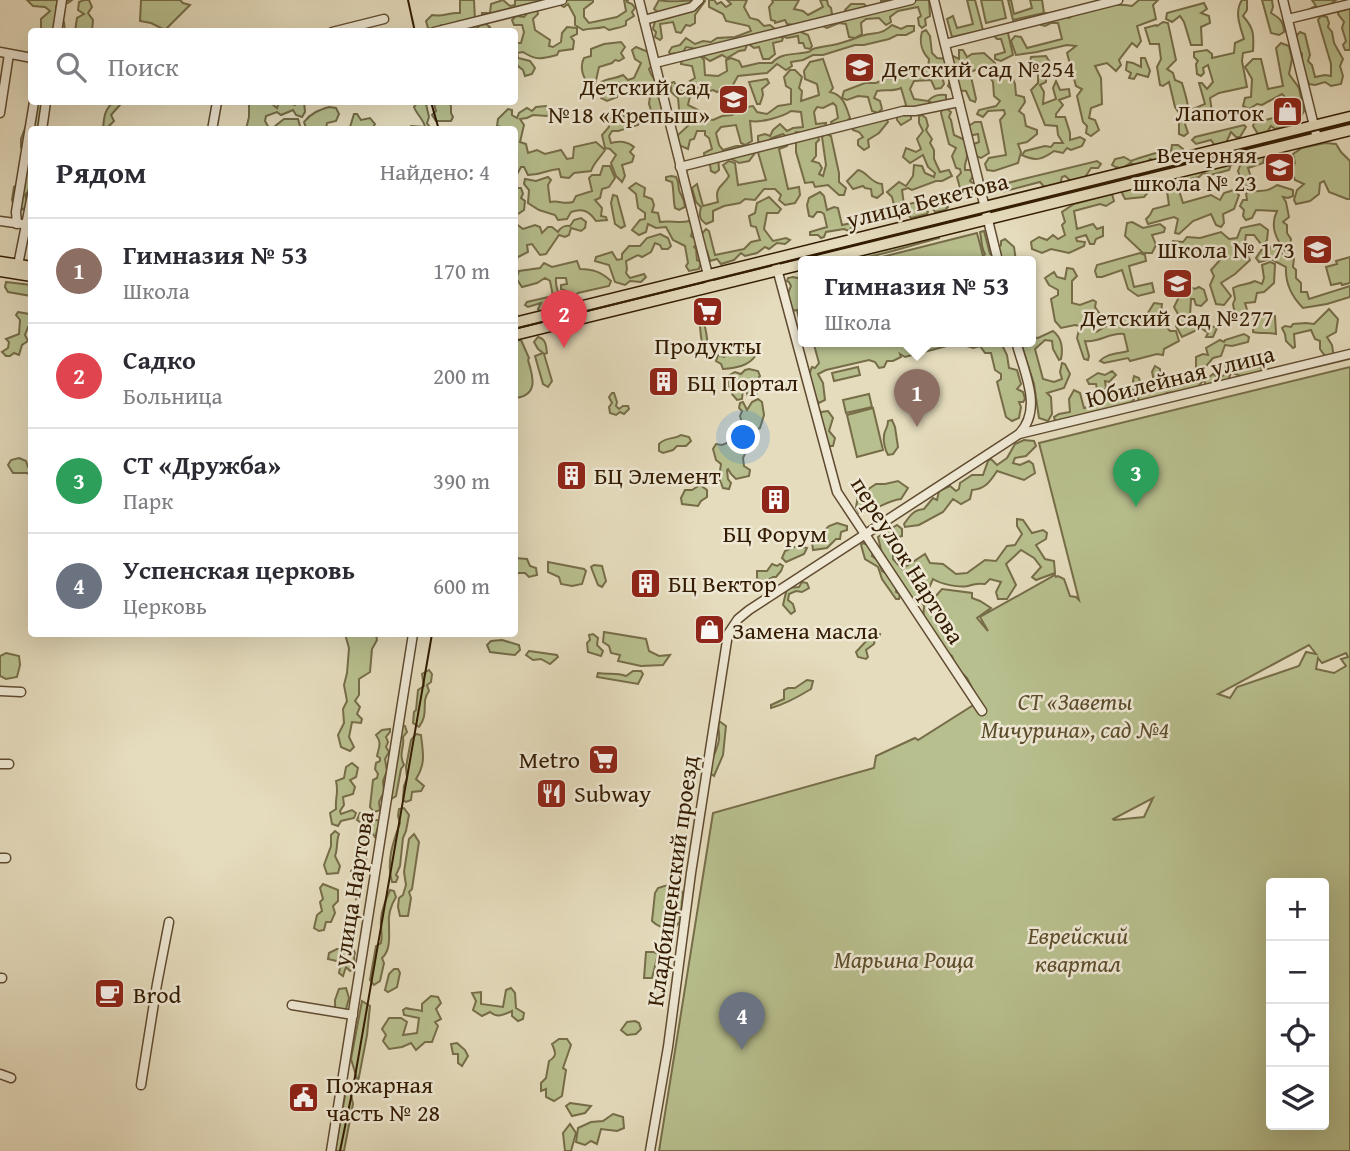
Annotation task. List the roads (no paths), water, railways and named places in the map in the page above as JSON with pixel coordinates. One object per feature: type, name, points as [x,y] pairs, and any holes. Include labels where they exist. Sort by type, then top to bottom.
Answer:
[{"type":"main road","name":"улица Бекетова","points":[[518,322],[1350,117]]},
{"type":"main road","name":"улица Бекетова","points":[[837,256],[1350,130]]},
{"type":"main road","points":[[0,262],[28,266]]},
{"type":"main road","points":[[518,334],[798,265]]},
{"type":"main road","points":[[0,271],[28,275]]},
{"type":"street","points":[[58,28],[62,0]]},
{"type":"street","points":[[450,28],[562,0]]},
{"type":"street","points":[[639,0],[711,287]]},
{"type":"street","points":[[644,20],[692,8],[699,0]]},
{"type":"street","points":[[655,63],[911,0]]},
{"type":"street","points":[[934,0],[997,256]]},
{"type":"street","points":[[946,44],[1118,0]]},
{"type":"street","points":[[1283,0],[1317,138]]},
{"type":"street","points":[[1288,19],[1350,4]]},
{"type":"street","points":[[348,28],[384,19]]},
{"type":"street","points":[[0,113],[5,53],[28,57]]},
{"type":"street","points":[[680,167],[903,111],[959,102]]},
{"type":"street","points":[[29,126],[33,105]]},
{"type":"street","points":[[43,126],[46,105]]},
{"type":"street","points":[[213,126],[216,105]]},
{"type":"street","points":[[21,224],[16,212],[28,134]]},
{"type":"street","points":[[18,265],[21,224],[28,206]]},
{"type":"street","points":[[0,221],[21,224]]},
{"type":"street","name":"переулок Нартова","points":[[774,259],[837,492],[982,711]]},
{"type":"street","points":[[1018,347],[1032,405],[1030,419],[1019,433]]},
{"type":"street","name":"Юбилейная улица","points":[[738,619],[1019,433],[1350,354]]},
{"type":"street","name":"Кладбищенский проезд","points":[[650,1151],[668,1047],[726,643],[732,626],[738,619]]},
{"type":"street","name":"улица Нартова","points":[[331,1151],[413,637]]},
{"type":"street","points":[[0,691],[21,692]]},
{"type":"street","points":[[141,1085],[169,922]]},
{"type":"street","points":[[292,1005],[353,1016]]},
{"type":"street","points":[[0,1074],[12,1079]]},
{"type":"tram line","points":[[408,0],[414,28]]},
{"type":"tram line","points":[[432,105],[438,126]]},
{"type":"tram line","points":[[809,256],[1350,122]]},
{"type":"tram line","points":[[518,328],[798,259]]},
{"type":"tram line","points":[[340,1151],[431,637]]},
{"type":"place","name":"Детский сад №254","points":[[859,68]]},
{"type":"place","name":"Детский сад №18 «Крепыш»","points":[[733,100]]},
{"type":"place","name":"Лапоток","points":[[1287,112]]},
{"type":"place","name":"Вечерняя школа № 23","points":[[1280,168]]},
{"type":"place","name":"Школа № 173","points":[[1318,249]]},
{"type":"place","name":"Детский сад №277","points":[[1177,283]]},
{"type":"place","name":"Продукты","points":[[708,311]]},
{"type":"place","name":"Садко","points":[[564,348]]},
{"type":"place","name":"БЦ Портал","points":[[664,382]]},
{"type":"place","name":"Гимназия № 53","points":[[917,427]]},
{"type":"place","name":"БЦ Элемент","points":[[571,475]]},
{"type":"place","name":"БЦ Форум","points":[[775,499]]},
{"type":"place","name":"СТ «Дружба»","points":[[1136,507]]},
{"type":"place","name":"БЦ Вектор","points":[[645,583]]},
{"type":"place","name":"Замена масла","points":[[709,630]]},
{"type":"place","name":"Metro","points":[[603,759]]},
{"type":"place","name":"Subway","points":[[551,793]]},
{"type":"place","name":"Brod","points":[[110,994]]},
{"type":"place","name":"Успенская церковь","points":[[742,1050]]},
{"type":"place","name":"Пожарная часть № 28","points":[[303,1098]]},
{"type":"park label","name":"СТ «Заветы Мичурина», сад №4","points":[[1075,715]]},
{"type":"park label","name":"Еврейский квартал","points":[[1078,949]]},
{"type":"park label","name":"Марьина Роща","points":[[904,959]]}]
